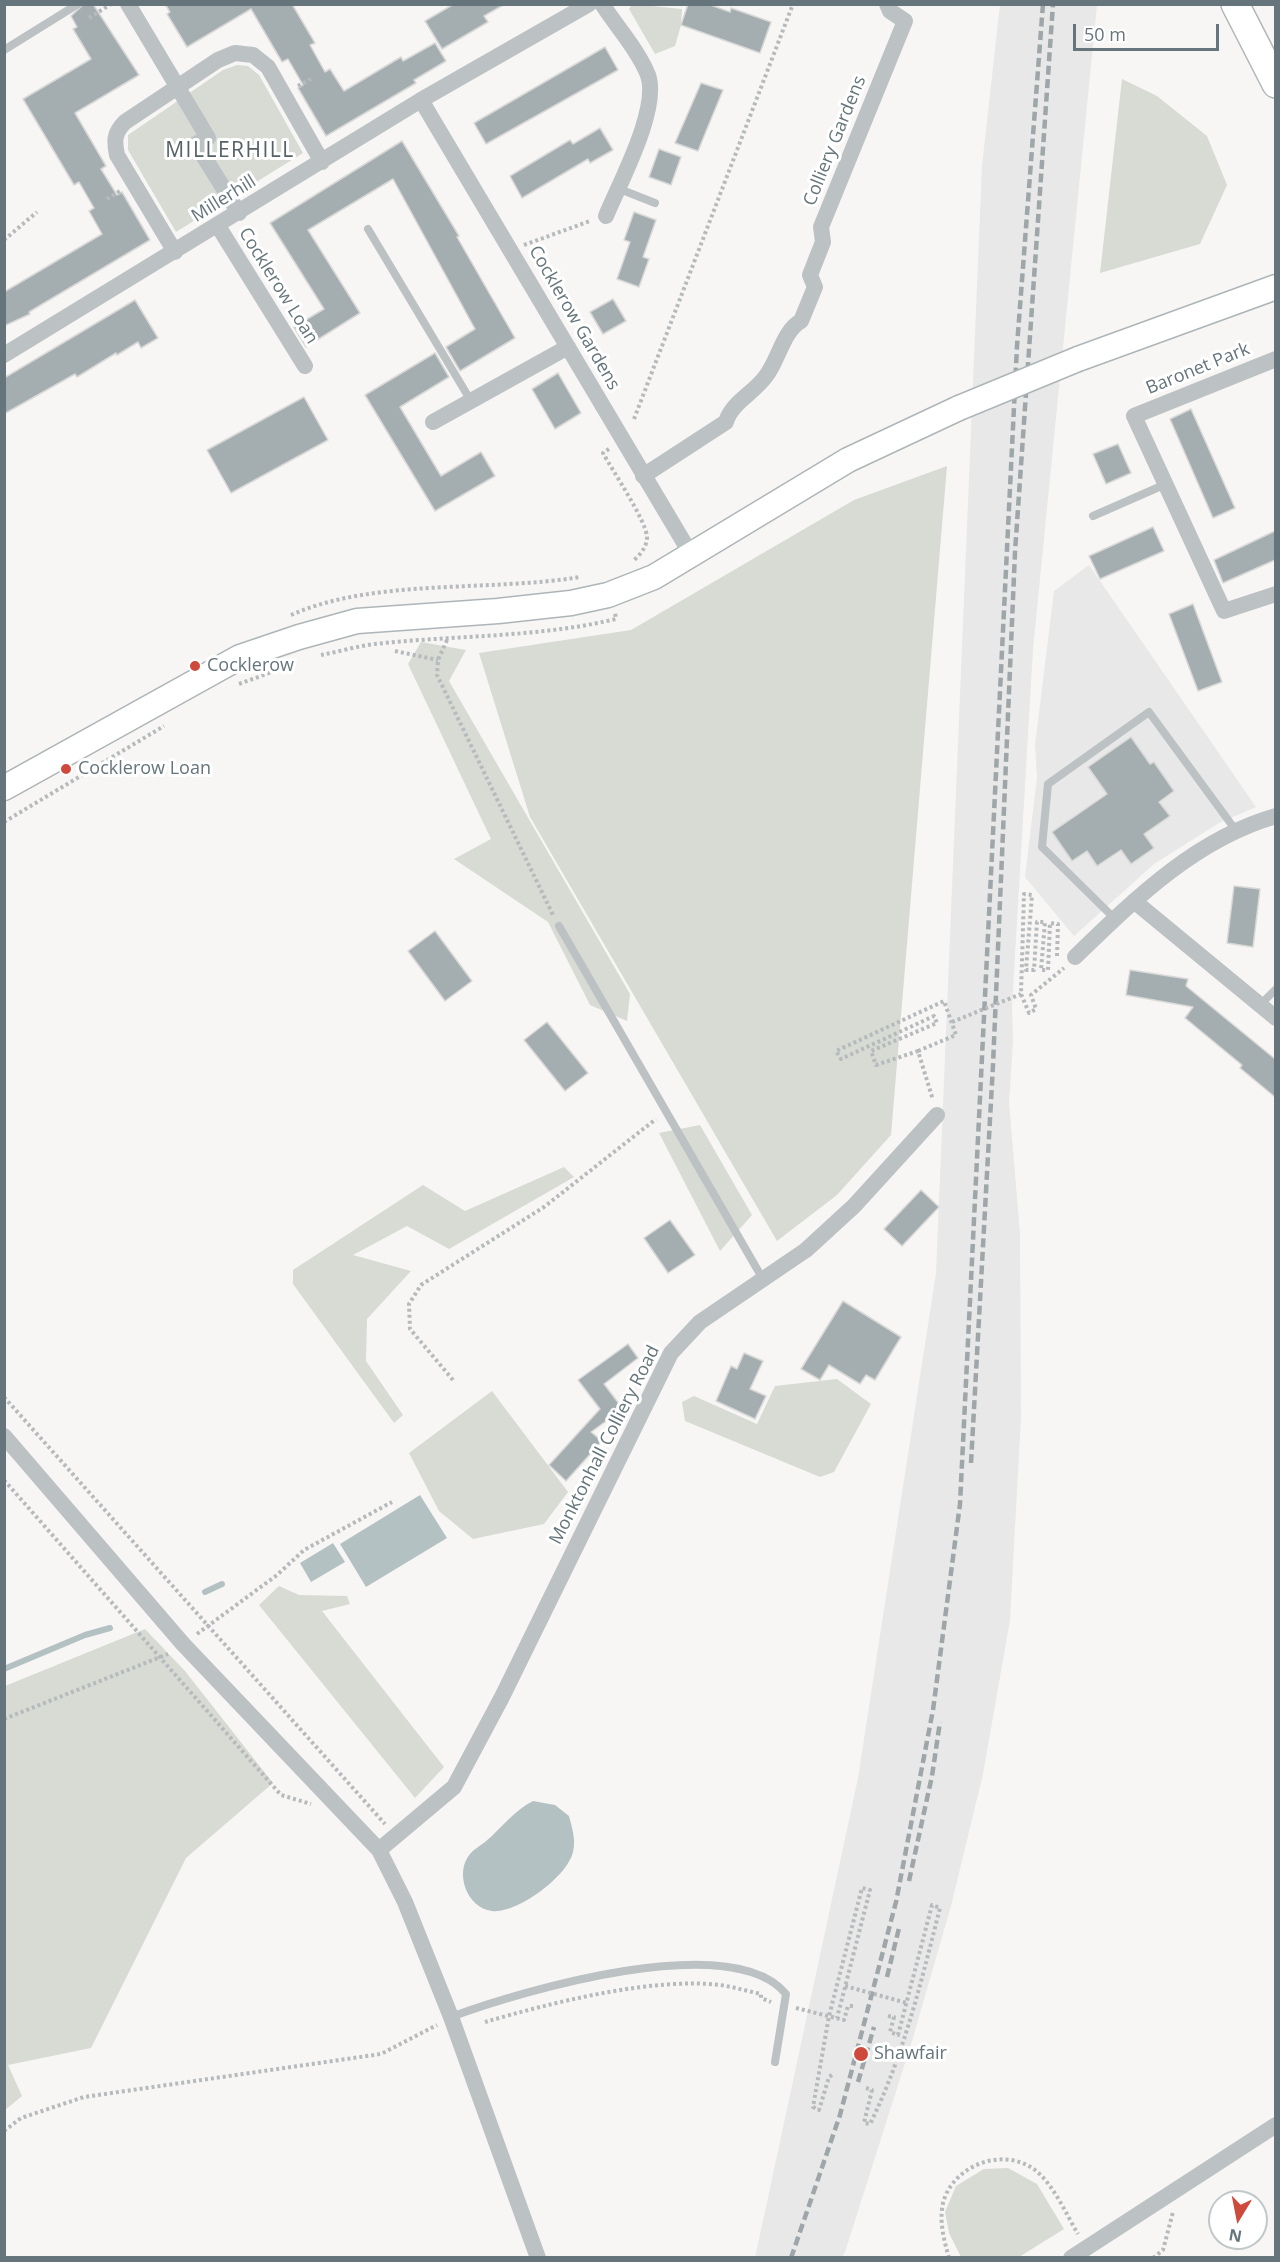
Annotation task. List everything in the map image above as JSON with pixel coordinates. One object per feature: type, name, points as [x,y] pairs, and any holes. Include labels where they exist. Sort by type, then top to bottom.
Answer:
[{"type":"main road","points":[[1235,4],[1275,84]]},
{"type":"main road","points":[[4,788],[240,657],[299,637],[357,621],[498,611],[571,603],[608,595],[654,577],[848,460],[959,408],[1078,359],[1275,286]]},
{"type":"street","points":[[128,4],[208,138],[196,144],[239,213]]},
{"type":"street","name":"Millerhill","points":[[4,355],[422,100],[589,4]]},
{"type":"street","points":[[602,4],[649,77],[647,114],[606,216]]},
{"type":"street","name":"Colliery Gardens","points":[[643,476],[726,422],[729,411],[752,393],[773,367],[790,327],[801,321],[815,287],[810,275],[823,242],[821,227],[905,21],[890,11],[887,4]]},
{"type":"street","points":[[175,252],[117,155],[114,142],[117,129],[125,122],[218,60],[235,53],[253,55],[268,67],[322,162]]},
{"type":"street","name":"Cocklerow Gardens","points":[[422,100],[513,251],[621,440],[692,556]]},
{"type":"street","name":"Cocklerow Loan","points":[[218,226],[305,366]]},
{"type":"street","points":[[433,422],[568,347]]},
{"type":"street","name":"Baronet Park","points":[[1167,484],[1134,416],[1275,359]]},
{"type":"street","points":[[1167,484],[1224,611],[1275,594]]},
{"type":"street","points":[[1075,957],[1164,875],[1216,841],[1275,816]]},
{"type":"street","points":[[1134,901],[1275,1018]]},
{"type":"street","name":"Monktonhall Colliery Road","points":[[379,1850],[454,1787],[502,1697],[671,1353],[700,1322],[764,1281],[806,1250],[854,1206],[937,1115]]},
{"type":"street","points":[[4,1436],[183,1644],[379,1850],[405,1902],[453,2024],[538,2258]]},
{"type":"street","points":[[1071,2258],[1275,2125]]},
{"type":"lane","points":[[4,50],[78,4]]},
{"type":"lane","points":[[617,188],[655,203]]},
{"type":"lane","points":[[368,229],[471,401]]},
{"type":"lane","points":[[1093,516],[1167,484]]},
{"type":"lane","points":[[1115,919],[1042,847],[1048,784],[1149,712],[1237,832]]},
{"type":"lane","points":[[559,926],[764,1281]]},
{"type":"lane","points":[[1259,1005],[1275,989]]},
{"type":"lane","points":[[453,2024],[499,1999],[601,1974],[679,1966],[727,1967],[757,1973],[776,1982],[786,1995],[786,2006],[774,2062]]},
{"type":"path","points":[[89,18],[111,4]]},
{"type":"path","points":[[634,419],[793,4]]},
{"type":"path","points":[[297,87],[311,79]]},
{"type":"path","points":[[107,199],[121,191]]},
{"type":"path","points":[[4,240],[37,212]]},
{"type":"path","points":[[513,251],[531,241],[606,216]]},
{"type":"path","points":[[621,440],[603,453],[643,524],[647,538],[643,552],[632,563]]},
{"type":"path","points":[[318,656],[373,644],[529,634],[616,619],[608,595]]},
{"type":"path","points":[[447,640],[438,660],[436,675],[559,926]]},
{"type":"path","points":[[395,651],[438,660]]},
{"type":"path","points":[[235,686],[296,662]]},
{"type":"path","points":[[4,822],[165,726]]},
{"type":"path","points":[[1051,981],[1030,995],[1036,1009],[1029,1013],[1021,994],[1024,894],[1032,895],[1026,970],[1034,970],[1037,922],[1045,922],[1041,970],[1048,970],[1050,924],[1058,924],[1056,953],[1063,969]]},
{"type":"path","points":[[952,1022],[1021,994]]},
{"type":"path","points":[[944,1001],[956,1035],[918,1051],[876,1065],[871,1051],[937,1023],[934,1016],[841,1059],[836,1051],[944,1001]]},
{"type":"path","points":[[918,1051],[937,1115]]},
{"type":"path","points":[[453,1380],[410,1329],[409,1304],[420,1285],[544,1207],[666,1111]]},
{"type":"path","points":[[4,1397],[396,1836]]},
{"type":"path","points":[[4,1480],[281,1795],[312,1805]]},
{"type":"path","points":[[4,1719],[159,1658],[183,1644],[277,1575],[304,1550],[392,1502]]},
{"type":"path","points":[[832,2075],[829,2077],[819,2110],[813,2107],[829,2016],[862,1888],[870,1890],[836,2018]]},
{"type":"path","points":[[866,2088],[872,2090],[864,2122],[870,2124],[891,2082],[906,2038],[940,1908],[932,1905],[898,2034],[890,2032],[894,2017],[887,2016]]},
{"type":"path","points":[[4,2131],[21,2118],[84,2097],[381,2054],[453,2024],[554,2002],[659,1987],[719,1985],[761,1994],[761,1998],[786,2006],[844,2020],[848,2006],[854,2007]]},
{"type":"path","points":[[845,1986],[907,2003]]},
{"type":"path","points":[[949,2258],[941,2228],[943,2203],[953,2184],[969,2167],[994,2160],[1017,2160],[1036,2171],[1053,2193],[1087,2248]]},
{"type":"path","points":[[1153,2258],[1163,2250],[1180,2188]]},
{"type":"shaded area","points":[[632,4],[682,9],[681,25],[675,46],[655,54],[629,9]]},
{"type":"shaded area","points":[[1000,5],[1097,5],[1033,649],[1012,1007],[1013,1042],[1009,1102],[1020,1234],[1021,1417],[1010,1620],[983,1774],[951,1906],[912,2041],[845,2252],[842,2257],[755,2258],[858,1778],[936,1273],[982,166]]},
{"type":"shaded area","points":[[237,65],[248,66],[259,75],[303,153],[176,232],[128,150],[128,135],[223,70]]},
{"type":"shaded area","points":[[1122,79],[1157,96],[1207,136],[1227,185],[1200,244],[1100,273]]},
{"type":"shaded area","points":[[947,466],[891,1135],[837,1195],[777,1241],[530,817],[479,653],[631,630],[854,500]]},
{"type":"shaded area","points":[[1089,565],[1256,807],[1219,823],[1154,864],[1074,936],[1025,877],[1037,777],[1035,745],[1054,591]]},
{"type":"shaded area","points":[[421,642],[466,650],[449,681],[630,994],[627,1021],[590,1005],[548,922],[454,859],[491,839],[408,664]]},
{"type":"shaded area","points":[[700,1125],[752,1215],[720,1251],[659,1133]]},
{"type":"shaded area","points":[[564,1167],[574,1177],[449,1249],[407,1226],[353,1255],[411,1271],[367,1319],[366,1361],[403,1415],[394,1423],[293,1284],[293,1270],[423,1185],[465,1211]]},
{"type":"shaded area","points":[[837,1379],[871,1404],[834,1472],[820,1477],[685,1421],[682,1402],[694,1396],[757,1424],[775,1386]]},
{"type":"shaded area","points":[[492,1391],[568,1492],[544,1524],[473,1539],[439,1511],[409,1453]]},
{"type":"shaded area","points":[[420,1495],[447,1538],[366,1587],[340,1544]]},
{"type":"shaded area","points":[[333,1543],[345,1562],[311,1582],[300,1563]]},
{"type":"shaded area","points":[[279,1586],[299,1595],[347,1596],[350,1604],[322,1611],[444,1767],[415,1798],[259,1605]]},
{"type":"shaded area","points":[[145,1629],[185,1671],[273,1783],[186,1858],[91,2048],[8,2065],[22,2096],[5,2110],[5,1686]]},
{"type":"shaded area","points":[[533,1801],[555,1805],[569,1816],[574,1843],[569,1862],[540,1892],[514,1907],[492,1911],[483,1908],[470,1897],[466,1888],[463,1880],[465,1862],[473,1851],[519,1810]]},
{"type":"shaded area","points":[[1008,2168],[1037,2184],[1064,2229],[1019,2257],[961,2257],[949,2233],[945,2212],[956,2186],[984,2169]]},
{"type":"building","points":[[84,4],[93,4],[139,75],[75,113],[106,166],[101,169],[117,195],[122,192],[150,240],[29,312],[30,314],[4,326],[4,292],[102,234],[89,211],[94,208],[79,182],[74,185],[23,99],[91,59],[73,29],[77,27],[71,16]]},
{"type":"building","points":[[165,4],[292,4],[315,43],[310,45],[325,72],[330,69],[344,91],[401,57],[403,61],[435,43],[446,61],[414,80],[416,83],[326,136],[298,88],[303,85],[288,59],[282,62],[251,9],[187,47],[167,14],[170,12]]},
{"type":"building","points":[[454,4],[505,4],[484,16],[488,22],[442,49],[425,21]]},
{"type":"building","points":[[688,4],[708,4],[730,12],[731,8],[771,22],[760,53],[681,25]]},
{"type":"building","points":[[605,47],[618,70],[486,144],[474,123]]},
{"type":"building","points":[[701,83],[723,90],[698,151],[675,143]]},
{"type":"building","points":[[600,128],[613,150],[590,163],[588,159],[522,198],[510,176],[570,140],[573,144]]},
{"type":"building","points":[[402,141],[459,236],[457,237],[515,338],[460,371],[446,347],[475,329],[393,179],[308,230],[360,313],[306,347],[294,327],[324,309],[270,223]]},
{"type":"building","points":[[659,149],[681,157],[671,185],[649,177]]},
{"type":"building","points":[[634,212],[656,220],[643,257],[649,259],[639,287],[617,279],[630,242],[624,240]]},
{"type":"building","points":[[613,299],[626,321],[603,334],[590,312]]},
{"type":"building","points":[[135,300],[158,338],[141,348],[138,342],[77,377],[75,374],[4,414],[4,378]]},
{"type":"building","points":[[435,353],[449,377],[400,407],[441,476],[481,452],[495,476],[435,511],[365,395]]},
{"type":"building","points":[[558,373],[581,413],[555,429],[532,389]]},
{"type":"building","points":[[304,397],[328,440],[231,493],[207,450]]},
{"type":"building","points":[[1191,409],[1235,508],[1213,518],[1170,419]]},
{"type":"building","points":[[1118,444],[1131,473],[1106,484],[1093,454]]},
{"type":"building","points":[[1153,527],[1164,551],[1100,579],[1089,556]]},
{"type":"building","points":[[1275,531],[1275,560],[1223,583],[1214,560]]},
{"type":"building","points":[[1193,604],[1222,682],[1198,691],[1169,614]]},
{"type":"building","points":[[1131,737],[1150,764],[1154,762],[1174,791],[1159,802],[1170,816],[1144,834],[1154,848],[1131,864],[1121,850],[1097,866],[1087,851],[1072,861],[1052,832],[1107,794],[1088,767]]},
{"type":"building","points":[[1234,886],[1260,889],[1253,947],[1227,943]]},
{"type":"building","points":[[435,931],[472,981],[445,1001],[408,951]]},
{"type":"building","points":[[1130,970],[1188,979],[1186,986],[1275,1059],[1275,1097],[1240,1068],[1242,1065],[1185,1018],[1193,1007],[1126,995]]},
{"type":"building","points":[[547,1022],[588,1073],[565,1091],[524,1040]]},
{"type":"building","points":[[921,1190],[939,1207],[902,1246],[884,1229]]},
{"type":"building","points":[[670,1220],[695,1255],[668,1273],[644,1238]]},
{"type":"building","points":[[843,1301],[901,1337],[875,1380],[866,1375],[860,1384],[829,1365],[820,1380],[801,1369]]},
{"type":"building","points":[[628,1344],[638,1358],[604,1384],[623,1409],[591,1432],[602,1441],[566,1481],[549,1465],[600,1409],[578,1380]]},
{"type":"building","points":[[744,1353],[763,1361],[750,1389],[766,1396],[755,1419],[716,1401],[731,1366],[737,1369]]},
{"type":"waterway","points":[[205,1592],[222,1584]]},
{"type":"waterway","points":[[4,1669],[85,1635],[110,1628]]},
{"type":"railway","points":[[791,2258],[840,2115],[896,1902],[933,1710],[960,1504],[1017,346],[1043,4]]},
{"type":"railway","points":[[971,1463],[993,1065],[1015,552],[1053,4]]},
{"type":"railway","points":[[909,1881],[932,1776],[940,1722]]},
{"type":"railway","points":[[887,1977],[899,1928]]},
{"type":"railway","points":[[858,2082],[874,2027]]},
{"type":"place","name":"Cocklerow","points":[[195,666]]},
{"type":"place","name":"Cocklerow Loan","points":[[66,769]]},
{"type":"place","name":"Shawfair","points":[[861,2054]]},
{"type":"district","name":"MILLERHILL","points":[[230,151]]}]
